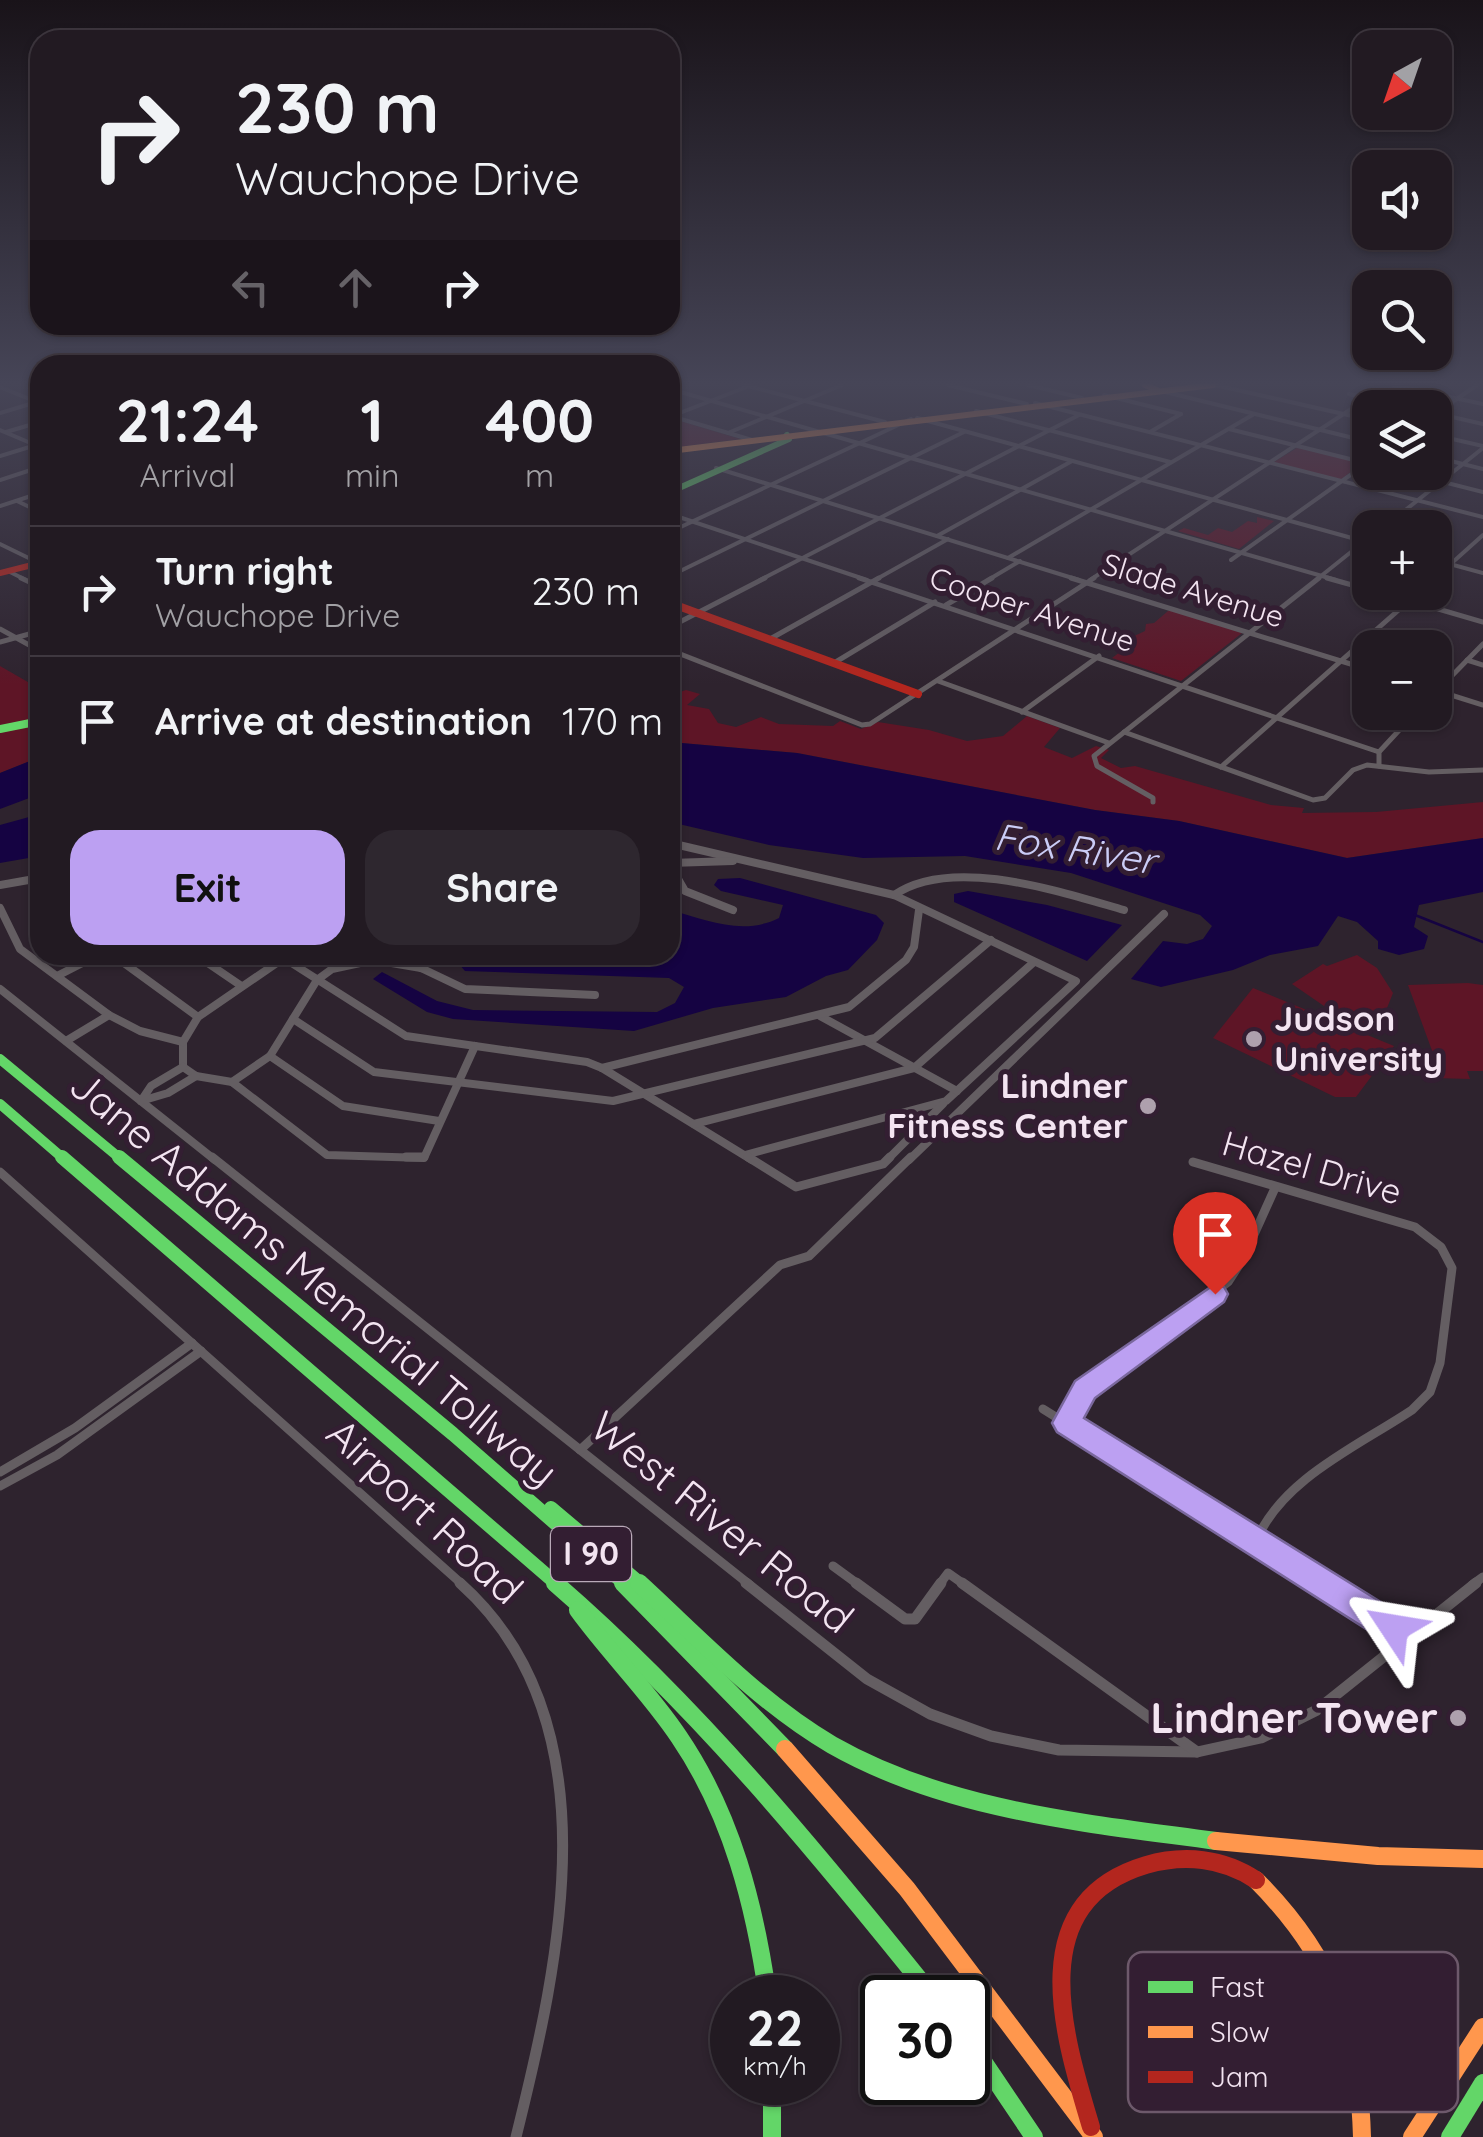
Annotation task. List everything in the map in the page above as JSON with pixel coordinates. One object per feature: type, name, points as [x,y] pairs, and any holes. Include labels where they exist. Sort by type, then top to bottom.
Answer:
[{"type":"main road","points":[[4,572],[30,566]]},
{"type":"main road","points":[[680,606],[918,694]]},
{"type":"main road","points":[[0,729],[30,723]]},
{"type":"main road","name":"Jane Addams Memorial Tollway","points":[[0,1060],[500,1474],[632,1591],[833,1798],[970,1968],[1094,2137]]},
{"type":"main road","name":"Jane Addams Memorial Tollway","points":[[0,1104],[567,1593],[730,1755],[824,1860],[916,1975]]},
{"type":"main road","points":[[500,1474],[581,1530],[746,1678],[829,1744],[903,1780],[1000,1804],[1256,1846],[1362,1856],[1483,1859]]},
{"type":"main road","points":[[567,1593],[698,1764],[732,1842],[762,1946],[765,1975]]},
{"type":"main road","points":[[1094,2137],[1074,2074],[1062,2009],[1063,1955],[1086,1896],[1101,1880],[1142,1863],[1188,1860],[1230,1864],[1245,1872],[1291,1916],[1319,1952]]},
{"type":"main road","points":[[1458,2066],[1483,2027]]},
{"type":"main road","points":[[990,2072],[1034,2137]]},
{"type":"main road","points":[[1450,2137],[1483,2083]]},
{"type":"main road","points":[[772,2105],[772,2137]]},
{"type":"main road","points":[[1362,2137],[1363,2112]]},
{"type":"main road","points":[[1412,2137],[1428,2112]]},
{"type":"street","points":[[680,527],[768,485]]},
{"type":"street","name":"Slade Avenue","points":[[772,485],[1352,664]]},
{"type":"street","points":[[680,571],[856,485]]},
{"type":"street","points":[[680,622],[943,485]]},
{"type":"street","points":[[1001,485],[1352,585]]},
{"type":"street","points":[[937,536],[1029,485]]},
{"type":"street","points":[[1008,558],[1132,485]]},
{"type":"street","points":[[1158,485],[1352,536]]},
{"type":"street","points":[[680,654],[866,725],[1238,485]]},
{"type":"street","points":[[1231,560],[1336,485]]},
{"type":"street","points":[[1356,485],[1483,517]]},
{"type":"street","points":[[1452,485],[1483,492]]},
{"type":"street","points":[[1404,510],[1430,490]]},
{"type":"street","points":[[0,506],[30,496]]},
{"type":"street","points":[[16,501],[30,507]]},
{"type":"street","name":"Cooper Avenue","points":[[680,517],[1379,752]]},
{"type":"street","points":[[1452,562],[1483,535]]},
{"type":"street","points":[[770,639],[948,539]]},
{"type":"street","points":[[0,544],[30,558]]},
{"type":"street","points":[[1153,802],[1154,798],[1107,774],[1093,762],[1110,743],[1352,552]]},
{"type":"street","points":[[946,606],[1020,561]]},
{"type":"street","points":[[1452,565],[1483,573]]},
{"type":"street","points":[[4,572],[30,583]]},
{"type":"street","points":[[834,663],[934,602]]},
{"type":"street","points":[[1220,767],[1399,610]]},
{"type":"street","points":[[1441,610],[1483,622]]},
{"type":"street","points":[[0,629],[30,646]]},
{"type":"street","points":[[0,642],[30,634]]},
{"type":"street","points":[[1452,675],[1483,644]]},
{"type":"street","points":[[1022,712],[1099,656]]},
{"type":"street","points":[[1469,658],[1483,662]]},
{"type":"street","points":[[938,681],[1110,743]]},
{"type":"street","points":[[1452,696],[1483,706]]},
{"type":"street","points":[[1379,766],[1379,752],[1399,730]]},
{"type":"street","points":[[1124,732],[1318,800],[1353,770],[1379,766],[1430,772],[1483,770]]},
{"type":"street","points":[[294,965],[406,1036],[586,1062],[602,1068],[796,1186],[883,1164],[1076,981],[894,895],[680,846]]},
{"type":"street","points":[[680,863],[742,860]]},
{"type":"street","points":[[894,895],[904,885],[958,875],[1074,896],[1124,910]]},
{"type":"street","points":[[0,884],[30,880]]},
{"type":"street","points":[[680,882],[685,891],[732,910]]},
{"type":"street","points":[[0,908],[20,949],[30,956]]},
{"type":"street","points":[[602,1068],[848,1007],[906,960],[914,946],[919,910]]},
{"type":"street","points":[[580,1450],[780,1265],[809,1256],[1164,914]]},
{"type":"street","points":[[292,1019],[374,1072],[613,1101],[866,1041],[886,1032],[991,940]]},
{"type":"street","points":[[694,1124],[914,1068],[1034,962]]},
{"type":"street","points":[[42,965],[109,1015],[140,1031],[183,1042]]},
{"type":"street","points":[[57,976],[78,965]]},
{"type":"street","points":[[127,965],[198,1017]]},
{"type":"street","points":[[211,965],[240,985]]},
{"type":"street","points":[[183,1066],[183,1042],[198,1017],[269,965]]},
{"type":"street","points":[[232,1082],[270,1056],[317,980],[334,965]]},
{"type":"street","points":[[332,969],[351,965]]},
{"type":"street","points":[[403,965],[421,968],[465,990],[595,995]]},
{"type":"street","name":"West River Road","points":[[0,989],[867,1679],[930,1714],[991,1736],[1060,1750],[1197,1752],[1241,1744],[1300,1720],[1336,1698],[1406,1636],[1483,1577]]},
{"type":"street","points":[[66,1041],[109,1015]]},
{"type":"street","points":[[820,1016],[957,1092]]},
{"type":"street","points":[[183,1066],[196,1076],[232,1082],[328,1155],[424,1158],[476,1046]]},
{"type":"street","points":[[270,1056],[343,1106],[439,1121]]},
{"type":"street","points":[[141,1101],[151,1086],[183,1066]]},
{"type":"street","points":[[141,1101],[168,1093],[196,1076]]},
{"type":"street","points":[[746,1155],[946,1101]]},
{"type":"street","name":"Hazel Drive","points":[[1193,1162],[1415,1227],[1441,1247],[1452,1268],[1440,1364],[1430,1392],[1412,1410],[1284,1496],[1265,1520],[1256,1541]]},
{"type":"street","name":"Airport Road","points":[[0,1172],[475,1596],[509,1635],[540,1692],[559,1767],[562,1816],[555,1918],[543,2007],[516,2137]]},
{"type":"street","points":[[1067,1423],[1085,1390],[1228,1282],[1244,1259],[1275,1188]]},
{"type":"street","points":[[0,1472],[35,1455],[196,1347]]},
{"type":"street","points":[[0,1486],[90,1433],[196,1347]]},
{"type":"street","points":[[1044,1409],[1406,1636]]},
{"type":"street","points":[[833,1566],[905,1619],[914,1619],[948,1573],[1197,1752]]},
{"type":"shaded area","points":[[1257,517],[1274,521],[1239,549],[1178,531],[1184,528],[1208,535],[1218,528],[1232,532],[1248,521],[1257,523]]},
{"type":"shaded area","points":[[1168,611],[1242,633],[1181,681],[1112,658],[1124,649],[1134,650],[1129,646],[1131,643],[1119,643],[1145,631],[1146,624],[1154,623]]},
{"type":"shaded area","points":[[0,666],[30,683],[30,720],[0,727]]},
{"type":"shaded area","points":[[680,692],[700,694],[687,705],[709,709],[718,723],[736,727],[761,717],[779,724],[833,726],[840,721],[861,729],[878,722],[967,741],[1003,736],[1027,716],[1060,728],[1044,747],[1072,758],[1096,746],[1109,750],[1101,758],[1121,768],[1135,766],[1271,805],[1304,808],[1302,813],[1376,812],[1483,802],[1483,838],[1347,858],[1179,821],[1095,810],[797,753],[680,743]]},
{"type":"shaded area","points":[[30,724],[30,761],[0,773],[0,730]]},
{"type":"shaded area","points":[[1357,955],[1377,968],[1393,993],[1387,1008],[1356,1028],[1292,984],[1323,964]]},
{"type":"shaded area","points":[[1408,985],[1483,985],[1483,1071],[1467,1071],[1470,1079],[1434,1078],[1428,1069],[1434,1056]]},
{"type":"shaded area","points":[[1253,988],[1394,1046],[1356,1097],[1335,1097],[1213,1038]]},
{"type":"water","name":"Fox River","points":[[680,743],[797,753],[1095,810],[1179,821],[1347,858],[1483,838],[1483,892],[1419,905],[1414,927],[1428,936],[1424,949],[1399,955],[1378,949],[1378,941],[1357,922],[1338,916],[1318,946],[1270,955],[1233,970],[1161,987],[1131,979],[1163,941],[1187,944],[1203,939],[1212,926],[1200,915],[1071,873],[965,856],[863,858],[769,845],[680,824]]},
{"type":"water","points":[[30,761],[30,798],[0,809],[0,773]]},
{"type":"water","points":[[30,817],[30,858],[0,863],[0,825]]},
{"type":"water","points":[[740,878],[876,915],[884,923],[877,940],[848,970],[826,976],[786,997],[713,1008],[634,1031],[453,1019],[427,1012],[373,979],[382,972],[437,1001],[473,1010],[657,1012],[675,1003],[684,987],[669,978],[465,971],[460,965],[680,965],[680,913],[738,926],[779,918],[783,905],[721,891],[714,885],[718,879]]},
{"type":"water","points":[[968,891],[1047,905],[1122,925],[1087,961],[954,902],[954,894]]},
{"type":"waterway","points":[[1415,915],[1483,942]]},
{"type":"traffic: fast","points":[[680,488],[686,485]]},
{"type":"traffic: fast","points":[[0,729],[30,723]]},
{"type":"traffic: fast","points":[[0,1059],[453,1434],[632,1591],[785,1749]]},
{"type":"traffic: fast","points":[[0,1104],[584,1608],[730,1755],[824,1860],[916,1975]]},
{"type":"traffic: fast","points":[[551,1508],[756,1689],[829,1743],[870,1765],[916,1783],[1016,1810],[1216,1841]]},
{"type":"traffic: fast","points":[[578,1610],[679,1737],[714,1798],[749,1895],[764,1975]]},
{"type":"traffic: fast","points":[[990,2072],[1034,2137]]},
{"type":"traffic: fast","points":[[1450,2137],[1483,2083]]},
{"type":"traffic: fast","points":[[772,2105],[772,2137]]},
{"type":"traffic: slow","points":[[785,1749],[907,1889],[1094,2137]]},
{"type":"traffic: slow","points":[[1216,1841],[1378,1856],[1483,1859]]},
{"type":"traffic: slow","points":[[1256,1880],[1283,1907],[1316,1952]]},
{"type":"traffic: slow","points":[[1458,2066],[1483,2027]]},
{"type":"traffic: slow","points":[[1361,2112],[1362,2137]]},
{"type":"traffic: slow","points":[[1412,2137],[1428,2112]]},
{"type":"traffic: jam","points":[[0,573],[30,566]]},
{"type":"traffic: jam","points":[[680,607],[918,694]]},
{"type":"traffic: jam","points":[[1091,2127],[1069,2049],[1062,1966],[1069,1929],[1086,1898],[1116,1874],[1160,1861],[1198,1859],[1222,1863],[1256,1880]]},
{"type":"place","name":"Judson University","points":[[1254,1039]]},
{"type":"place","name":"Lindner Fitness Center","points":[[1148,1106]]},
{"type":"place","name":"Lindner Tower","points":[[1458,1718]]},
{"type":"route","points":[[1215,1294],[1085,1390],[1067,1423],[1394,1628]]}]
